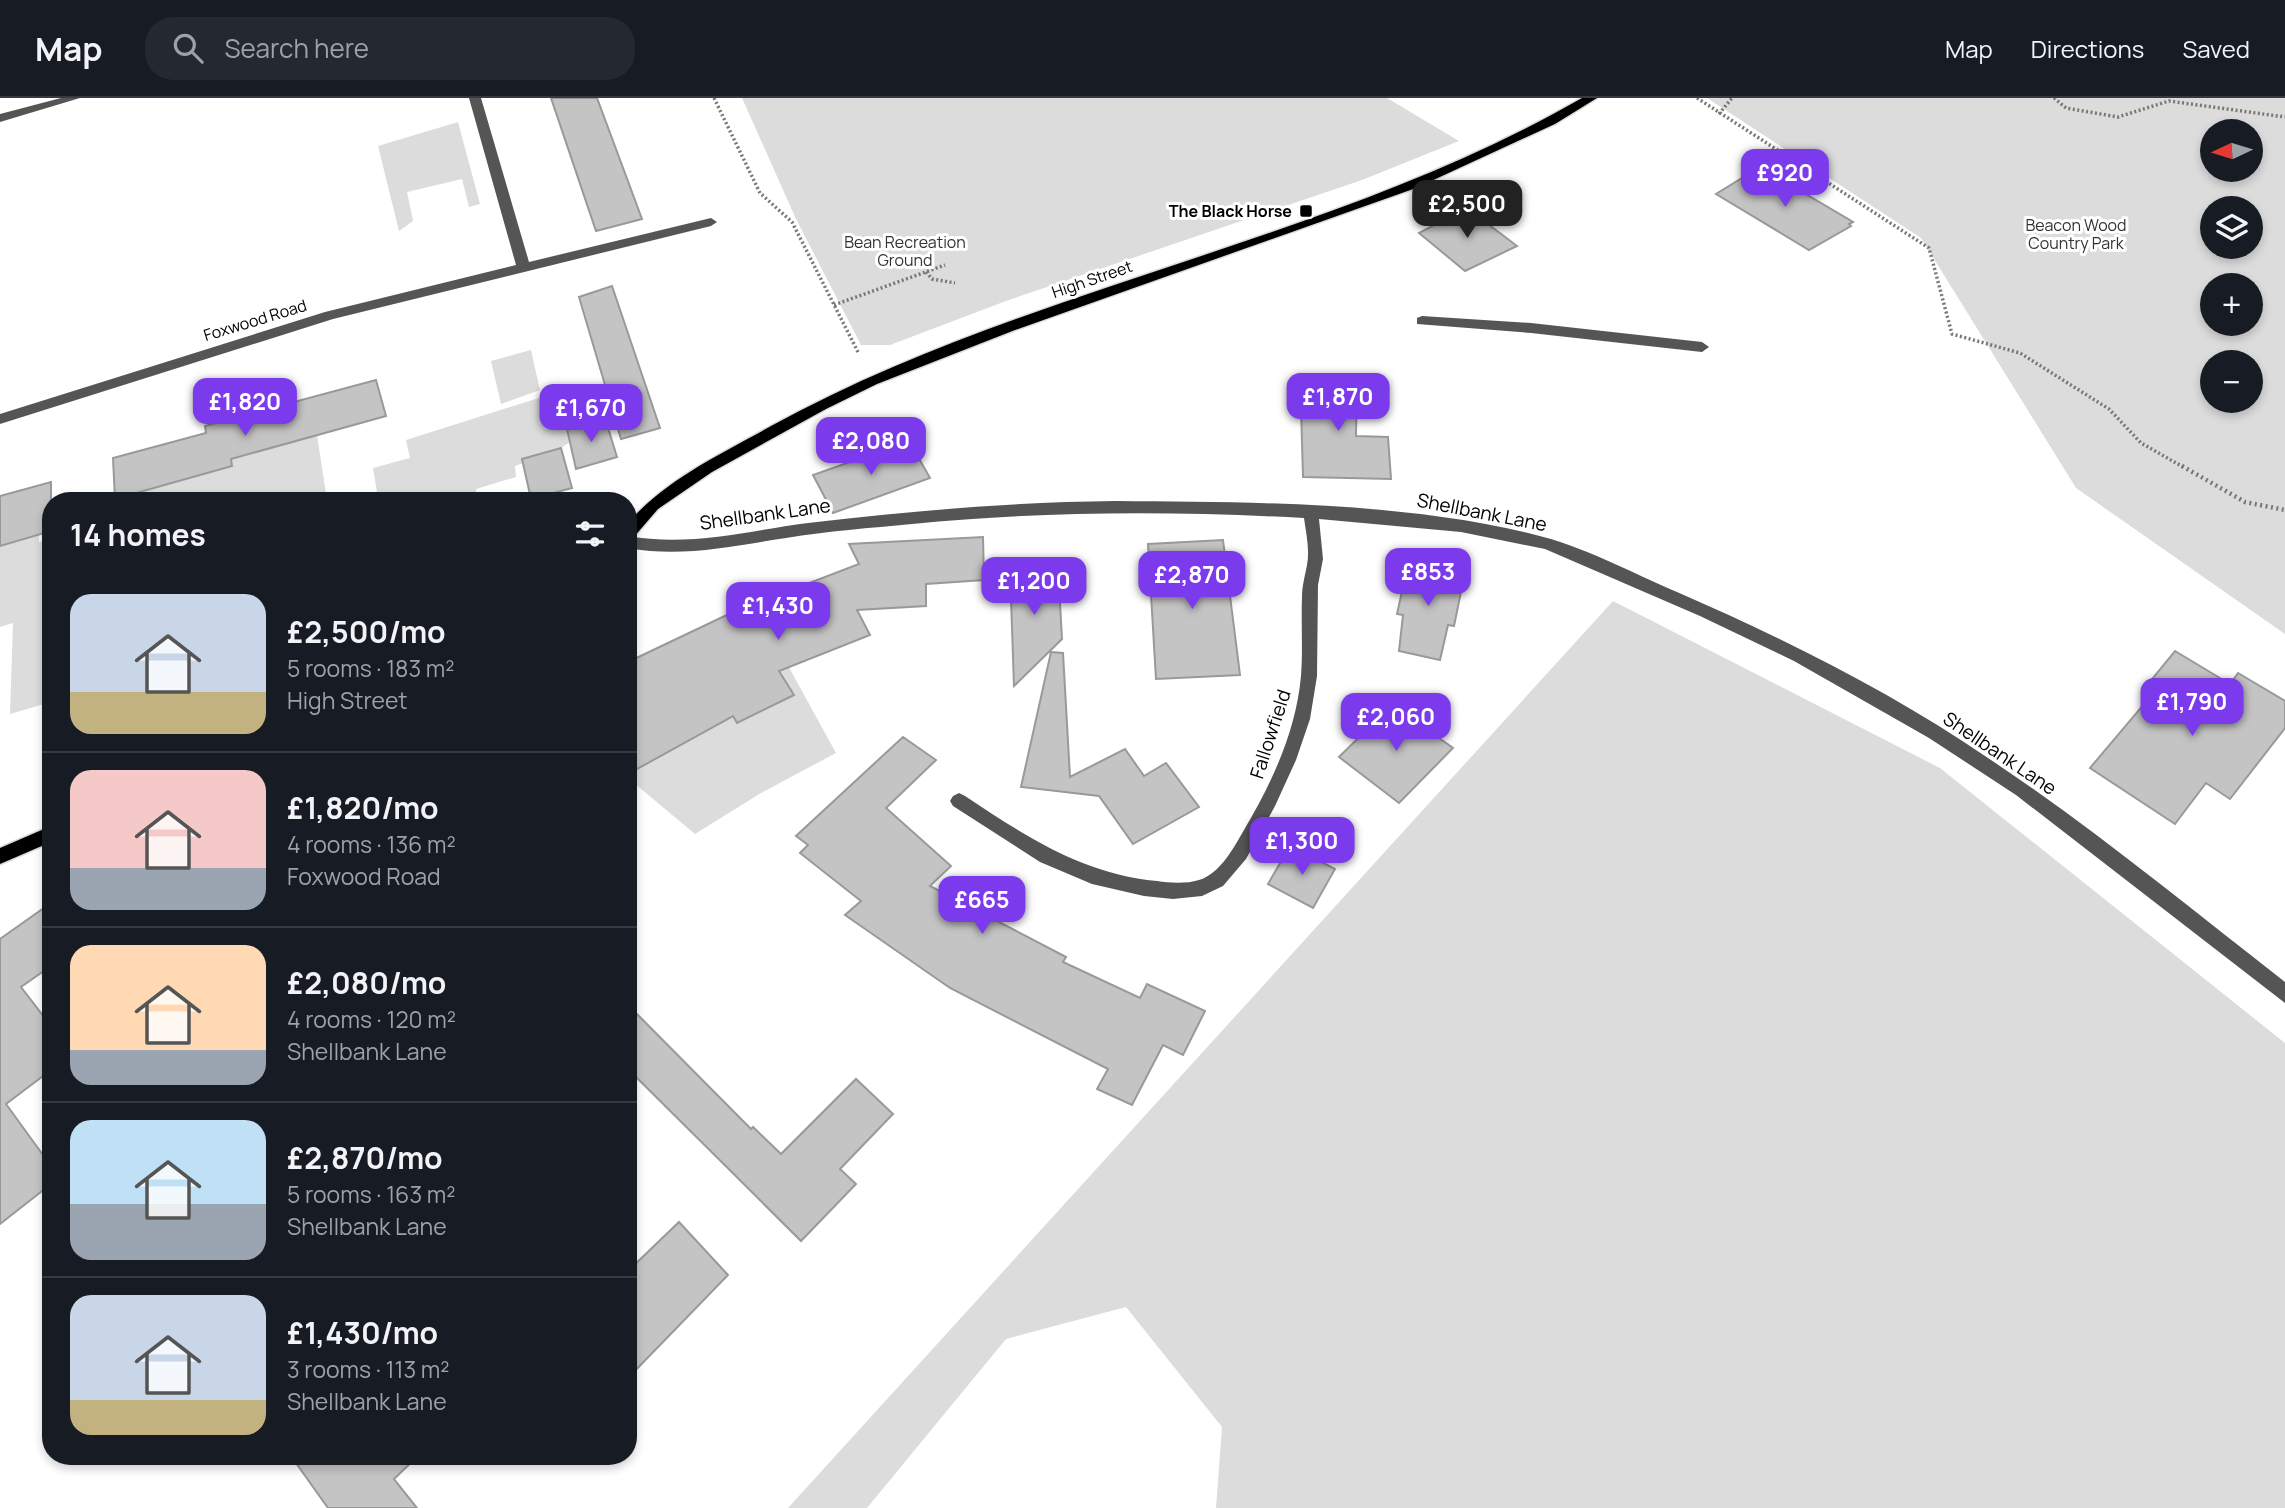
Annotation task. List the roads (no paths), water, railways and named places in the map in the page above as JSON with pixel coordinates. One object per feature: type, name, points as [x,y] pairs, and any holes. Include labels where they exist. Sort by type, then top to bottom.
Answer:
[{"type":"main road","name":"High Street","points":[[637,524],[653,505],[707,468],[787,423],[872,381],[1010,327],[1412,185],[1551,121],[1591,98]]},
{"type":"main road","points":[[0,856],[42,838]]},
{"type":"street","points":[[0,118],[74,98]]},
{"type":"street","points":[[475,98],[523,266]]},
{"type":"street","name":"Foxwood Road","points":[[0,419],[330,315],[711,222]]},
{"type":"street","points":[[1422,320],[1531,328],[1702,347]]},
{"type":"street","name":"Shellbank Lane","points":[[637,544],[671,548],[826,527],[1060,508],[1177,507],[1311,512],[1426,521],[1538,541],[1732,622],[1872,694],[2020,789],[2285,994]]},
{"type":"street","name":"Fallowfield","points":[[960,801],[1022,844],[1090,877],[1126,886],[1179,891],[1205,888],[1218,879],[1237,857],[1263,814],[1281,776],[1302,713],[1309,676],[1310,585],[1315,565],[1311,512]]},
{"type":"place","name":"The Black Horse","points":[[1306,211]]},
{"type":"park label","name":"Beacon Wood Country Park","points":[[2076,234]]},
{"type":"park label","name":"Bean Recreation Ground","points":[[905,251]]}]
